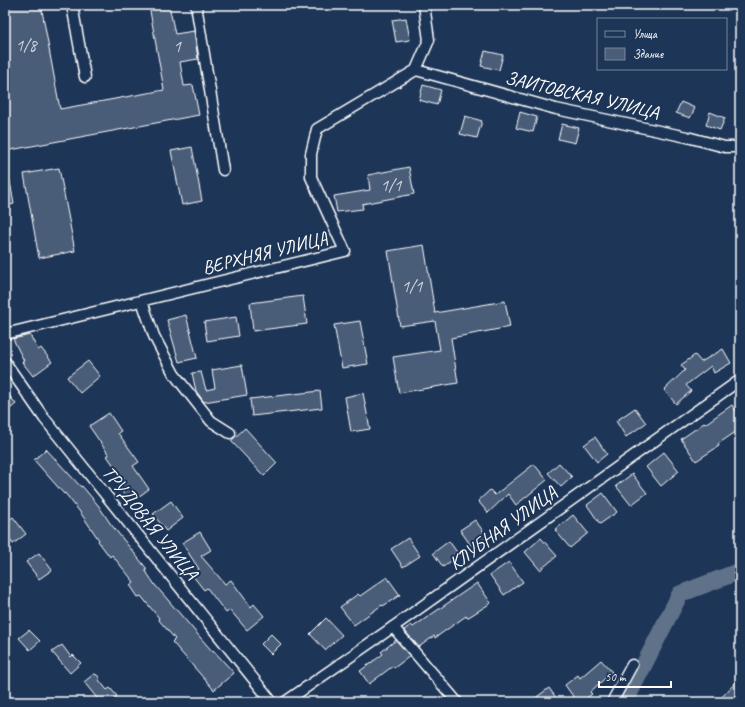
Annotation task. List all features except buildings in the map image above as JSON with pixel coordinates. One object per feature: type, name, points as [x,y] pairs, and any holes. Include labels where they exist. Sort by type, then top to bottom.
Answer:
[{"type":"street","points":[[72,5],[85,77]]},
{"type":"street","points":[[196,5],[223,170]]},
{"type":"street","points":[[416,70],[429,40],[424,5]]},
{"type":"street","name":"ЗАИТОВСКАЯ УЛИЦА","points":[[416,70],[556,109],[687,137],[725,148],[740,147]]},
{"type":"street","name":"ВЕРХНЯЯ УЛИЦА","points":[[5,334],[345,250],[311,177],[311,154],[317,129],[416,70]]},
{"type":"street","points":[[142,301],[154,336],[174,374],[211,421],[230,433]]},
{"type":"street","name":"ТРУДОВАЯ УЛИЦА","points":[[5,362],[44,418],[272,702]]},
{"type":"street","name":"КЛУБНАЯ УЛИЦА","points":[[285,702],[740,380]]},
{"type":"street","points":[[393,627],[457,702]]},
{"type":"street","points":[[612,702],[632,665]]},
{"type":"waterway","points":[[625,702],[680,594],[740,571]]}]
